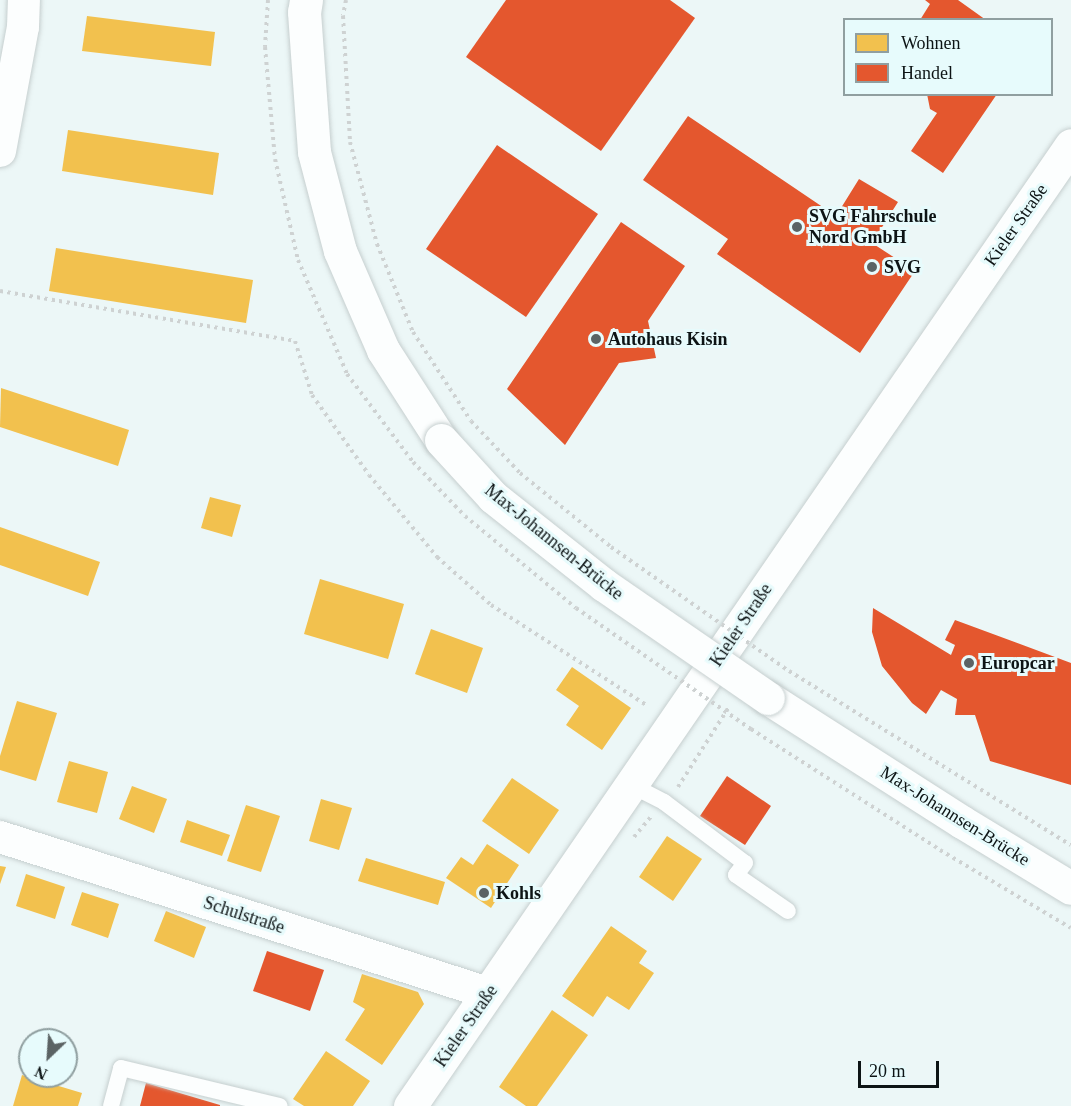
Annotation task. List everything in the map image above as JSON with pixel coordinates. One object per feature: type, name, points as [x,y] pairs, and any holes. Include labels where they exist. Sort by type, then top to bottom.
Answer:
[{"type":"main road","name":"Max-Johannsen-Brücke","points":[[306,0],[304,12],[314,152],[340,251],[383,350],[441,440],[493,497],[603,585],[768,699],[1071,888]]},
{"type":"main road","name":"Kieler Straße","points":[[410,1106],[1071,145]]},
{"type":"street","points":[[0,151],[23,27],[24,0]]},
{"type":"street","name":"Schulstraße","points":[[0,837],[489,993]]},
{"type":"lane","points":[[631,785],[664,802],[745,863],[736,875],[788,911]]},
{"type":"lane","points":[[111,1106],[121,1068],[279,1106]]},
{"type":"path","points":[[346,0],[343,16],[350,142],[377,244],[413,332],[471,421],[520,473],[611,547],[789,671],[1071,845]]},
{"type":"path","points":[[0,291],[295,341],[312,395],[369,475],[436,557],[492,605],[674,723]]},
{"type":"path","points":[[751,729],[940,850],[1071,928]]},
{"type":"building: Wohnen","points":[[87,16],[215,32],[211,66],[82,51]]},
{"type":"building: Wohnen","points":[[68,130],[219,153],[213,195],[62,171]]},
{"type":"building: Wohnen","points":[[56,248],[253,280],[246,323],[49,291]]},
{"type":"building: Wohnen","points":[[1,388],[129,430],[118,466],[0,427]]},
{"type":"building: Wohnen","points":[[210,497],[241,505],[232,537],[201,528]]},
{"type":"building: Wohnen","points":[[0,527],[100,562],[88,596],[0,565]]},
{"type":"building: Wohnen","points":[[320,579],[404,604],[388,659],[304,634]]},
{"type":"building: Wohnen","points":[[431,629],[483,648],[467,693],[415,674]]},
{"type":"building: Wohnen","points":[[572,667],[631,708],[602,750],[566,725],[579,706],[556,690]]},
{"type":"building: Wohnen","points":[[17,701],[57,713],[36,781],[0,770],[0,756]]},
{"type":"building: Wohnen","points":[[69,761],[108,772],[97,813],[57,802]]},
{"type":"building: Wohnen","points":[[512,778],[559,810],[529,854],[482,821]]},
{"type":"building: Wohnen","points":[[132,786],[167,799],[154,833],[119,819]]},
{"type":"building: Wohnen","points":[[321,799],[352,808],[339,850],[309,841]]},
{"type":"building: Wohnen","points":[[246,805],[280,816],[261,872],[227,861]]},
{"type":"building: Wohnen","points":[[187,820],[230,835],[222,856],[180,842]]},
{"type":"building: Wohnen","points":[[667,836],[702,859],[673,901],[639,877]]},
{"type":"building: Wohnen","points":[[487,844],[519,865],[491,908],[446,878],[461,857],[473,865]]},
{"type":"building: Wohnen","points":[[366,858],[445,882],[438,905],[358,881]]},
{"type":"building: Wohnen","points":[[0,866],[6,867],[0,884]]},
{"type":"building: Wohnen","points":[[26,874],[65,887],[55,919],[16,906]]},
{"type":"building: Wohnen","points":[[82,892],[119,904],[108,938],[71,925]]},
{"type":"building: Wohnen","points":[[166,911],[206,927],[194,958],[154,941]]},
{"type":"building: Wohnen","points":[[611,926],[647,951],[639,963],[654,973],[629,1010],[607,996],[593,1017],[562,996]]},
{"type":"building: Wohnen","points":[[362,974],[418,992],[424,1004],[382,1065],[345,1040],[365,1009],[353,1002]]},
{"type":"building: Wohnen","points":[[552,1010],[588,1035],[537,1106],[526,1106],[499,1087]]},
{"type":"building: Wohnen","points":[[326,1051],[370,1081],[353,1106],[304,1106],[293,1099]]},
{"type":"building: Wohnen","points":[[18,1088],[65,1088],[82,1093],[78,1106],[13,1106]]},
{"type":"building: Handel","points":[[506,0],[670,0],[695,18],[601,151],[466,57]]},
{"type":"building: Handel","points":[[925,0],[958,0],[983,18],[921,18],[930,4]]},
{"type":"building: Handel","points":[[927,96],[996,96],[943,173],[911,151],[937,113],[930,109]]},
{"type":"building: Handel","name":"SVG Fahrschule Nord GmbH","points":[[688,116],[836,216],[859,179],[898,202],[872,243],[915,271],[860,353],[717,254],[728,239],[643,180]]},
{"type":"building: Handel","points":[[497,145],[598,214],[526,317],[426,249]]},
{"type":"building: Handel","name":"Autohaus Kisin","points":[[621,222],[685,266],[648,321],[656,358],[619,363],[565,445],[507,389]]},
{"type":"building: Handel","points":[[873,608],[951,655],[955,645],[945,640],[955,620],[1071,663],[1071,785],[990,761],[975,715],[955,715],[957,699],[941,690],[926,714],[912,703],[882,666],[872,632]]},
{"type":"building: Handel","points":[[727,776],[771,806],[745,845],[700,816]]},
{"type":"building: Handel","points":[[267,951],[324,970],[310,1011],[253,991]]},
{"type":"building: Handel","points":[[146,1083],[220,1105],[220,1106],[140,1106]]},
{"type":"place","name":"SVG Fahrschule Nord GmbH","points":[[797,227]]},
{"type":"place","name":"SVG","points":[[872,267]]},
{"type":"place","name":"Autohaus Kisin","points":[[596,339]]},
{"type":"place","name":"Europcar","points":[[969,663]]},
{"type":"place","name":"Kohls","points":[[484,893]]}]
